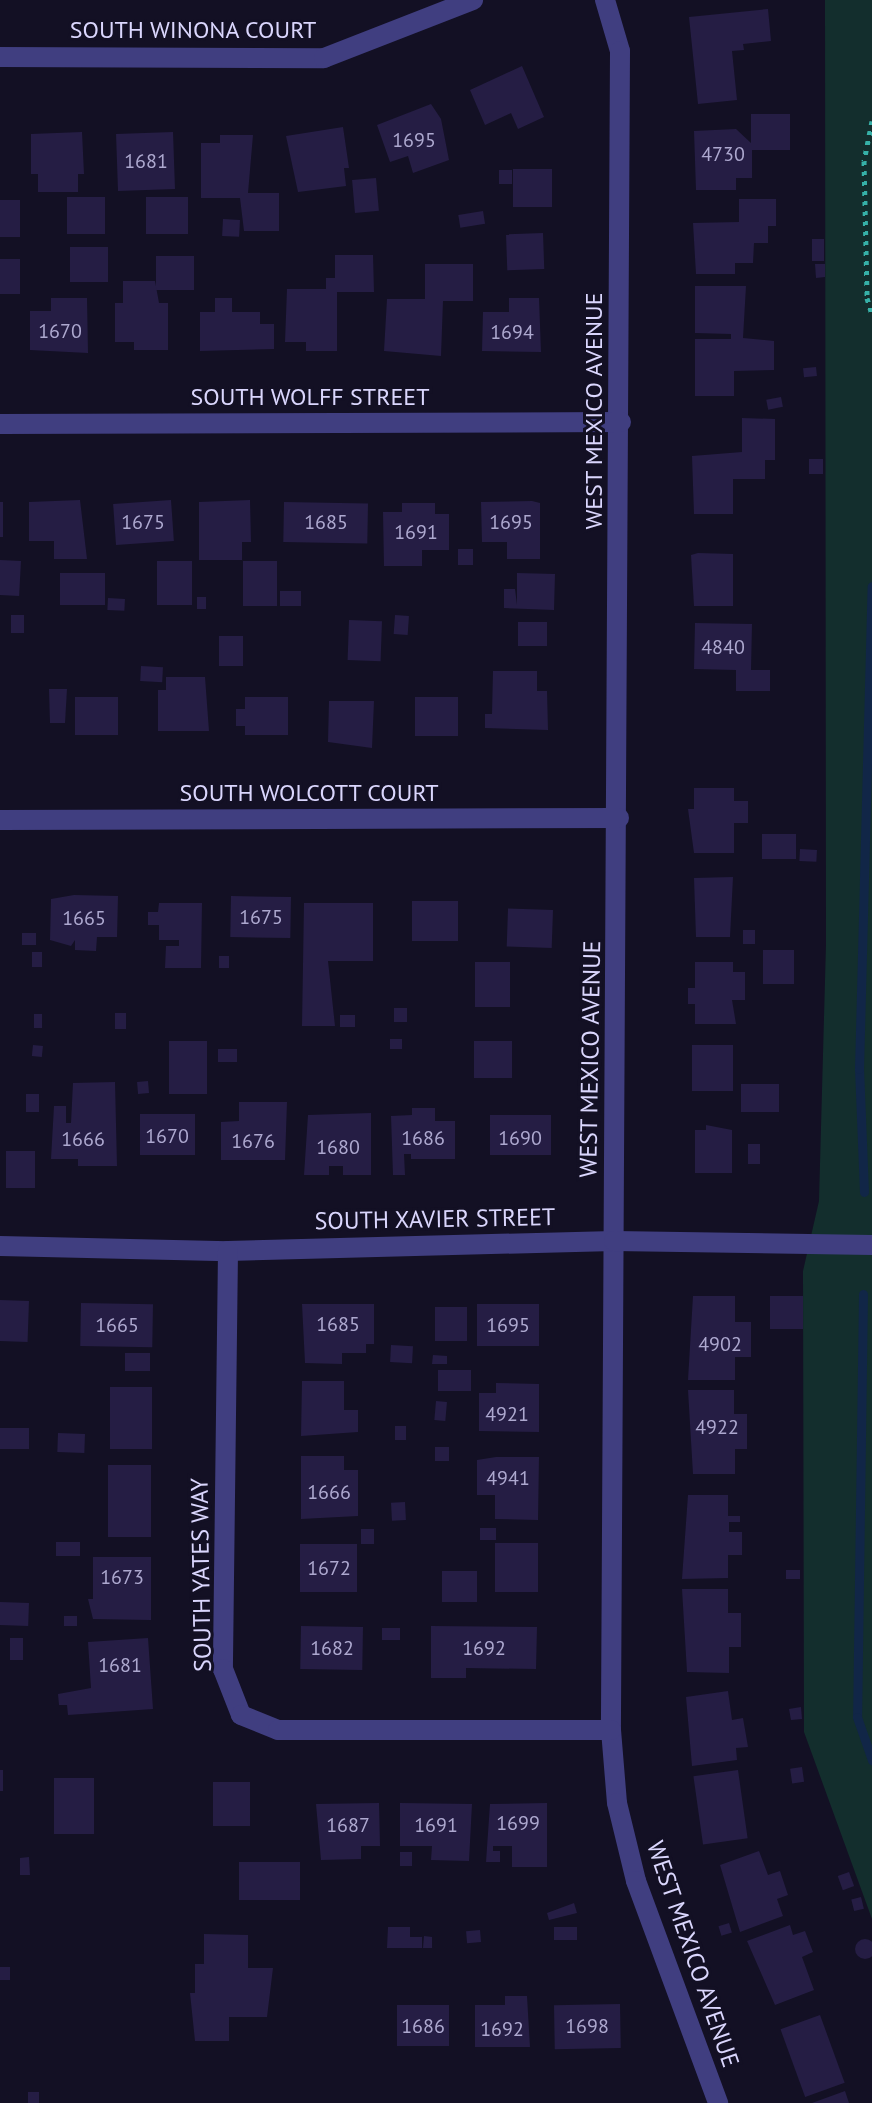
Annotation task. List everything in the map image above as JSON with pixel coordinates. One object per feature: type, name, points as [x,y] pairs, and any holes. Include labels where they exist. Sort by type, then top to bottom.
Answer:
[{"type":"street","name":"SOUTH WINONA COURT","points":[[0,57],[324,58],[473,0]]},
{"type":"street","name":"WEST MEXICO AVENUE","points":[[605,0],[620,51],[619,818],[611,1730],[617,1803],[636,1881],[718,2103]]},
{"type":"street","name":"SOUTH WOLFF STREET","points":[[0,424],[621,422]]},
{"type":"street","name":"SOUTH WOLCOTT COURT","points":[[0,820],[619,818]]},
{"type":"street","name":"SOUTH XAVIER STREET","points":[[0,1246],[228,1251],[614,1241],[872,1245]]},
{"type":"street","name":"SOUTH YATES WAY","points":[[228,1251],[223,1669],[241,1715],[278,1730],[611,1730]]},
{"type":"path","points":[[872,121],[864,161],[867,298],[872,314]]},
{"type":"green space","points":[[825,0],[872,0],[872,1919],[804,1732],[803,1271],[819,1201],[826,944]]},
{"type":"building","points":[[768,9],[771,41],[743,44],[744,50],[732,51],[737,100],[698,104],[689,17]]},
{"type":"building","points":[[522,66],[544,117],[518,129],[511,113],[485,125],[470,90]]},
{"type":"building","points":[[431,104],[441,119],[449,160],[413,173],[408,156],[390,162],[377,125]]},
{"type":"building","points":[[751,114],[790,114],[790,150],[752,150],[752,178],[736,178],[736,190],[696,190],[694,131],[736,129],[751,143]]},
{"type":"building","points":[[343,127],[349,168],[344,168],[346,186],[298,192],[286,136]]},
{"type":"building","points":[[82,132],[84,174],[78,174],[78,192],[38,192],[38,174],[31,174],[31,134]]},
{"type":"building","points":[[173,132],[175,189],[118,191],[116,134]]},
{"type":"building","points":[[220,135],[253,135],[248,193],[279,193],[279,231],[244,231],[240,198],[201,198],[201,143],[220,143]]},
{"type":"building","points":[[513,169],[552,169],[552,207],[513,207]]},
{"type":"building","points":[[499,170],[512,170],[512,184],[499,184]]},
{"type":"building","points":[[376,178],[379,211],[355,213],[352,180]]},
{"type":"building","points":[[67,197],[105,197],[105,234],[67,234]]},
{"type":"building","points":[[146,197],[188,197],[188,234],[146,234]]},
{"type":"building","points":[[739,199],[776,199],[776,226],[768,226],[768,243],[754,243],[753,263],[735,263],[735,274],[696,274],[693,223],[739,222]]},
{"type":"building","points":[[0,200],[20,200],[20,237],[0,237]]},
{"type":"building","points":[[483,211],[485,224],[460,228],[458,215]]},
{"type":"building","points":[[223,219],[240,220],[239,237],[222,236]]},
{"type":"building","points":[[543,233],[544,269],[507,270],[506,234]]},
{"type":"building","points":[[812,239],[824,239],[824,261],[812,261]]},
{"type":"building","points":[[70,247],[108,247],[108,282],[70,282]]},
{"type":"building","points":[[335,255],[373,255],[374,292],[337,292],[337,351],[306,351],[306,342],[285,342],[287,289],[326,289],[326,278],[335,278]]},
{"type":"building","points":[[156,256],[194,256],[194,290],[156,290]]},
{"type":"building","points":[[0,259],[20,259],[20,294],[0,294]]},
{"type":"building","points":[[425,264],[473,264],[473,301],[443,301],[441,356],[384,351],[387,299],[425,299]]},
{"type":"building","points":[[815,264],[825,264],[825,277],[816,278]]},
{"type":"building","points":[[123,281],[155,281],[159,303],[168,303],[168,350],[134,350],[134,342],[115,342],[115,303],[123,303]]},
{"type":"building","points":[[695,286],[746,286],[743,338],[774,341],[774,370],[734,371],[734,396],[695,396],[695,339],[731,339],[731,334],[695,333]]},
{"type":"building","points":[[51,298],[87,298],[88,353],[30,350],[30,311],[51,311]]},
{"type":"building","points":[[215,298],[232,298],[232,312],[260,312],[260,324],[274,324],[274,349],[200,351],[200,312],[215,312]]},
{"type":"building","points":[[509,298],[539,298],[541,352],[482,351],[483,312],[509,312]]},
{"type":"building","points":[[816,367],[817,376],[804,377],[803,368]]},
{"type":"building","points":[[781,397],[783,407],[768,410],[766,400]]},
{"type":"building","points":[[742,418],[775,419],[775,460],[765,460],[765,479],[733,479],[733,514],[694,514],[692,456],[742,452]]},
{"type":"building","points":[[809,459],[823,459],[823,474],[809,474]]},
{"type":"building","points":[[80,500],[87,559],[54,559],[54,541],[29,541],[29,502]]},
{"type":"building","points":[[171,500],[174,541],[116,545],[113,504]]},
{"type":"building","points":[[250,500],[251,542],[242,542],[242,560],[199,560],[199,502]]},
{"type":"building","points":[[0,502],[3,502],[3,537],[0,537]]},
{"type":"building","points":[[284,502],[368,503],[367,543],[283,542]]},
{"type":"building","points":[[481,502],[540,503],[540,559],[507,559],[507,542],[482,542]]},
{"type":"building","points":[[402,503],[435,503],[435,514],[449,514],[449,550],[422,550],[422,566],[384,566],[383,512],[402,512]]},
{"type":"building","points":[[458,549],[473,549],[473,565],[458,565]]},
{"type":"building","points":[[733,554],[733,606],[694,606],[691,555]]},
{"type":"building","points":[[0,560],[21,561],[19,596],[0,595]]},
{"type":"building","points":[[157,561],[192,561],[192,605],[157,605]]},
{"type":"building","points":[[243,561],[277,561],[277,606],[243,606]]},
{"type":"building","points":[[60,573],[105,573],[105,605],[60,605]]},
{"type":"building","points":[[517,573],[555,574],[554,610],[504,608],[504,589],[515,589],[517,605]]},
{"type":"building","points":[[280,591],[301,591],[301,606],[280,606]]},
{"type":"building","points":[[197,597],[206,597],[206,609],[197,609]]},
{"type":"building","points":[[108,598],[125,599],[124,611],[107,610]]},
{"type":"building","points":[[11,615],[24,615],[24,633],[11,633]]},
{"type":"building","points":[[395,615],[409,616],[408,635],[394,634]]},
{"type":"building","points":[[349,620],[382,621],[381,661],[348,660]]},
{"type":"building","points":[[518,622],[547,622],[547,646],[518,646]]},
{"type":"building","points":[[695,623],[752,624],[751,670],[770,670],[770,691],[736,691],[736,670],[694,669]]},
{"type":"building","points":[[219,636],[243,636],[243,666],[219,666]]},
{"type":"building","points":[[141,666],[163,667],[162,682],[140,681]]},
{"type":"building","points":[[493,671],[537,671],[537,691],[547,691],[548,730],[485,728],[485,714],[492,714]]},
{"type":"building","points":[[166,677],[205,677],[209,731],[158,731],[158,690],[166,690]]},
{"type":"building","points":[[49,689],[67,689],[65,723],[50,723]]},
{"type":"building","points":[[75,697],[118,697],[118,735],[75,735]]},
{"type":"building","points":[[245,697],[288,697],[288,735],[245,735],[245,726],[236,726],[236,709],[245,709]]},
{"type":"building","points":[[415,697],[458,697],[458,736],[415,736]]},
{"type":"building","points":[[329,701],[374,701],[372,748],[328,742]]},
{"type":"building","points":[[694,788],[734,788],[734,801],[748,801],[748,823],[734,823],[734,853],[694,853],[688,809],[694,809]]},
{"type":"building","points":[[762,834],[796,834],[796,859],[762,859]]},
{"type":"building","points":[[800,849],[817,850],[816,862],[799,861]]},
{"type":"building","points":[[733,877],[730,937],[696,937],[694,878]]},
{"type":"building","points":[[74,895],[118,896],[117,937],[97,937],[96,951],[75,950],[75,940],[71,946],[50,940],[51,899]]},
{"type":"building","points":[[231,896],[291,897],[290,938],[230,937]]},
{"type":"building","points":[[412,901],[458,901],[458,941],[412,941]]},
{"type":"building","points":[[159,903],[202,903],[201,968],[165,968],[166,946],[179,946],[179,940],[159,940],[159,925],[148,925],[148,912],[158,912]]},
{"type":"building","points":[[304,903],[373,903],[373,961],[328,961],[335,1026],[302,1026]]},
{"type":"building","points":[[508,908],[553,910],[552,948],[507,946]]},
{"type":"building","points":[[743,930],[755,930],[755,944],[743,944]]},
{"type":"building","points":[[22,933],[36,933],[36,945],[22,945]]},
{"type":"building","points":[[763,950],[794,950],[794,984],[763,984]]},
{"type":"building","points":[[32,952],[42,952],[42,967],[32,967]]},
{"type":"building","points":[[219,956],[229,956],[229,968],[219,968]]},
{"type":"building","points":[[475,962],[510,962],[510,1007],[475,1007]]},
{"type":"building","points":[[695,962],[733,962],[733,972],[745,972],[745,1000],[732,1000],[736,1024],[695,1024],[695,1004],[688,1004],[688,988],[695,988]]},
{"type":"building","points":[[394,1008],[407,1008],[407,1022],[394,1022]]},
{"type":"building","points":[[115,1013],[126,1013],[126,1029],[115,1029]]},
{"type":"building","points":[[34,1014],[42,1014],[42,1028],[34,1028]]},
{"type":"building","points":[[340,1015],[355,1015],[355,1027],[340,1027]]},
{"type":"building","points":[[390,1039],[402,1039],[402,1049],[390,1049]]},
{"type":"building","points":[[169,1041],[207,1041],[207,1094],[169,1094]]},
{"type":"building","points":[[474,1041],[512,1041],[512,1078],[474,1078]]},
{"type":"building","points":[[33,1045],[43,1046],[42,1057],[32,1056]]},
{"type":"building","points":[[692,1045],[733,1045],[733,1091],[692,1091]]},
{"type":"building","points":[[218,1049],[237,1049],[237,1062],[218,1062]]},
{"type":"building","points":[[148,1081],[149,1093],[138,1094],[137,1082]]},
{"type":"building","points":[[115,1082],[117,1166],[78,1166],[78,1159],[51,1159],[54,1106],[66,1106],[66,1123],[71,1123],[73,1083]]},
{"type":"building","points":[[741,1084],[779,1084],[779,1112],[741,1112]]},
{"type":"building","points":[[26,1094],[39,1094],[39,1112],[26,1112]]},
{"type":"building","points":[[239,1102],[287,1102],[285,1160],[221,1160],[221,1122],[239,1121]]},
{"type":"building","points":[[412,1108],[435,1108],[435,1121],[455,1121],[455,1159],[411,1159],[411,1154],[404,1154],[405,1175],[393,1175],[391,1116],[412,1115]]},
{"type":"building","points":[[371,1113],[371,1175],[343,1175],[343,1166],[329,1166],[329,1175],[304,1175],[308,1115]]},
{"type":"building","points":[[140,1114],[195,1114],[195,1155],[140,1155]]},
{"type":"building","points":[[490,1115],[551,1115],[551,1155],[490,1155]]},
{"type":"building","points":[[706,1125],[732,1130],[732,1173],[695,1173],[695,1130],[706,1130]]},
{"type":"building","points":[[748,1144],[760,1144],[760,1164],[748,1164]]},
{"type":"building","points":[[6,1151],[35,1151],[35,1188],[6,1188]]},
{"type":"building","points":[[693,1296],[735,1296],[735,1322],[751,1322],[751,1357],[735,1357],[735,1380],[688,1380]]},
{"type":"building","points":[[770,1296],[803,1296],[803,1329],[770,1329]]},
{"type":"building","points":[[0,1300],[29,1301],[28,1342],[0,1341]]},
{"type":"building","points":[[81,1303],[153,1304],[152,1347],[80,1346]]},
{"type":"building","points":[[302,1304],[374,1304],[374,1344],[366,1344],[366,1353],[342,1353],[342,1364],[305,1363]]},
{"type":"building","points":[[477,1304],[539,1304],[539,1346],[477,1346]]},
{"type":"building","points":[[435,1307],[467,1307],[467,1341],[435,1341]]},
{"type":"building","points":[[391,1345],[413,1346],[412,1363],[390,1362]]},
{"type":"building","points":[[125,1353],[150,1353],[150,1371],[125,1371]]},
{"type":"building","points":[[433,1355],[447,1356],[447,1364],[432,1364]]},
{"type":"building","points":[[438,1370],[471,1370],[471,1391],[438,1391]]},
{"type":"building","points":[[302,1381],[344,1381],[344,1410],[358,1410],[358,1432],[301,1436]]},
{"type":"building","points":[[496,1383],[539,1384],[539,1432],[479,1431],[479,1393],[496,1393]]},
{"type":"building","points":[[110,1387],[152,1387],[152,1449],[110,1449]]},
{"type":"building","points":[[688,1390],[734,1390],[734,1414],[747,1414],[747,1449],[735,1449],[735,1474],[693,1474]]},
{"type":"building","points":[[436,1401],[447,1402],[445,1421],[434,1420]]},
{"type":"building","points":[[395,1426],[406,1426],[406,1440],[395,1440]]},
{"type":"building","points":[[0,1428],[29,1428],[29,1449],[0,1449]]},
{"type":"building","points":[[58,1433],[85,1434],[84,1453],[57,1452]]},
{"type":"building","points":[[435,1447],[449,1447],[449,1461],[435,1461]]},
{"type":"building","points":[[301,1456],[344,1456],[344,1470],[358,1470],[358,1516],[301,1519]]},
{"type":"building","points":[[539,1457],[538,1520],[495,1519],[495,1495],[477,1495],[477,1460]]},
{"type":"building","points":[[108,1465],[151,1465],[151,1537],[108,1537]]},
{"type":"building","points":[[688,1495],[728,1495],[728,1516],[740,1516],[740,1522],[729,1522],[729,1532],[742,1532],[742,1555],[728,1555],[728,1578],[682,1579]]},
{"type":"building","points":[[405,1502],[406,1520],[392,1521],[391,1503]]},
{"type":"building","points":[[480,1528],[496,1528],[496,1540],[480,1540]]},
{"type":"building","points":[[361,1529],[374,1529],[374,1544],[361,1544]]},
{"type":"building","points":[[56,1542],[80,1542],[80,1556],[56,1556]]},
{"type":"building","points":[[495,1543],[538,1543],[538,1592],[495,1592]]},
{"type":"building","points":[[300,1544],[357,1544],[357,1592],[300,1592]]},
{"type":"building","points":[[93,1557],[151,1557],[151,1620],[93,1619],[88,1599],[93,1599]]},
{"type":"building","points":[[786,1570],[800,1570],[800,1579],[786,1579]]},
{"type":"building","points":[[442,1571],[477,1571],[477,1602],[442,1602]]},
{"type":"building","points":[[682,1589],[728,1589],[728,1613],[741,1613],[741,1647],[729,1647],[729,1673],[687,1672]]},
{"type":"building","points":[[0,1602],[29,1603],[28,1626],[0,1625]]},
{"type":"building","points":[[64,1616],[77,1616],[77,1626],[64,1626]]},
{"type":"building","points":[[301,1626],[363,1627],[362,1670],[300,1669]]},
{"type":"building","points":[[431,1626],[537,1627],[536,1669],[466,1668],[466,1678],[431,1678]]},
{"type":"building","points":[[382,1628],[400,1628],[400,1640],[382,1640]]},
{"type":"building","points":[[10,1638],[23,1638],[23,1660],[10,1660]]},
{"type":"building","points":[[148,1638],[153,1709],[68,1715],[67,1705],[59,1705],[58,1694],[91,1688],[88,1642]]},
{"type":"building","points":[[728,1691],[732,1720],[743,1718],[748,1747],[736,1748],[737,1760],[692,1766],[686,1697]]},
{"type":"building","points":[[801,1707],[802,1719],[791,1720],[789,1709]]},
{"type":"building","points":[[802,1767],[804,1782],[792,1784],[790,1769]]},
{"type":"building","points":[[0,1770],[3,1770],[3,1791],[0,1791]]},
{"type":"building","points":[[738,1770],[748,1838],[703,1845],[693,1776]]},
{"type":"building","points":[[54,1778],[94,1778],[94,1834],[54,1834]]},
{"type":"building","points":[[213,1782],[250,1782],[250,1826],[213,1826]]},
{"type":"building","points":[[379,1803],[380,1846],[361,1846],[361,1859],[321,1860],[316,1804]]},
{"type":"building","points":[[400,1803],[472,1804],[469,1861],[431,1860],[432,1846],[400,1846]]},
{"type":"building","points":[[547,1803],[547,1867],[512,1867],[512,1846],[493,1846],[493,1851],[500,1851],[500,1862],[486,1862],[490,1804]]},
{"type":"building","points":[[759,1851],[768,1875],[780,1871],[788,1895],[777,1899],[783,1916],[740,1932],[720,1865]]},
{"type":"building","points":[[400,1852],[412,1852],[412,1866],[400,1866]]},
{"type":"building","points":[[29,1857],[30,1875],[20,1875],[20,1858]]},
{"type":"building","points":[[239,1862],[300,1862],[300,1900],[239,1900]]},
{"type":"building","points":[[849,1872],[854,1886],[843,1890],[838,1876]]},
{"type":"building","points":[[861,1897],[864,1909],[854,1911],[851,1899]]},
{"type":"building","points":[[574,1903],[577,1913],[549,1920],[547,1913]]},
{"type":"building","points":[[729,1923],[732,1933],[721,1936],[718,1926]]},
{"type":"building","points":[[790,1925],[793,1935],[805,1931],[813,1952],[802,1957],[814,1990],[775,2005],[747,1941]]},
{"type":"building","points":[[388,1927],[410,1927],[410,1937],[422,1937],[422,1948],[387,1948]]},
{"type":"building","points":[[554,1927],[577,1927],[577,1940],[554,1940]]},
{"type":"building","points":[[480,1930],[481,1942],[467,1943],[466,1931]]},
{"type":"building","points":[[204,1934],[248,1935],[248,1968],[273,1968],[267,2017],[229,2017],[229,2041],[195,2041],[190,1993],[195,1993],[195,1964],[204,1964]]},
{"type":"building","points":[[424,1936],[432,1937],[432,1948],[423,1948]]},
{"type":"building","points":[[861,1939],[869,1939],[875,1949],[869,1959],[861,1959],[855,1953],[855,1945]]},
{"type":"building","points":[[0,1967],[10,1967],[10,1980],[0,1980]]},
{"type":"building","points":[[505,1996],[527,1996],[530,2047],[475,2047],[475,2005],[505,2005]]},
{"type":"building","points":[[620,2004],[621,2048],[555,2049],[554,2005]]},
{"type":"building","points":[[397,2005],[449,2005],[449,2046],[397,2046]]},
{"type":"building","points":[[820,2015],[845,2083],[805,2097],[781,2029]]},
{"type":"building","points":[[845,2091],[849,2103],[812,2103]]},
{"type":"building","points":[[28,2092],[39,2092],[39,2103],[28,2103]]},
{"type":"waterway","points":[[864,1192],[859,1069],[872,586]]},
{"type":"waterway","points":[[863,1294],[857,1717],[872,1760]]}]
